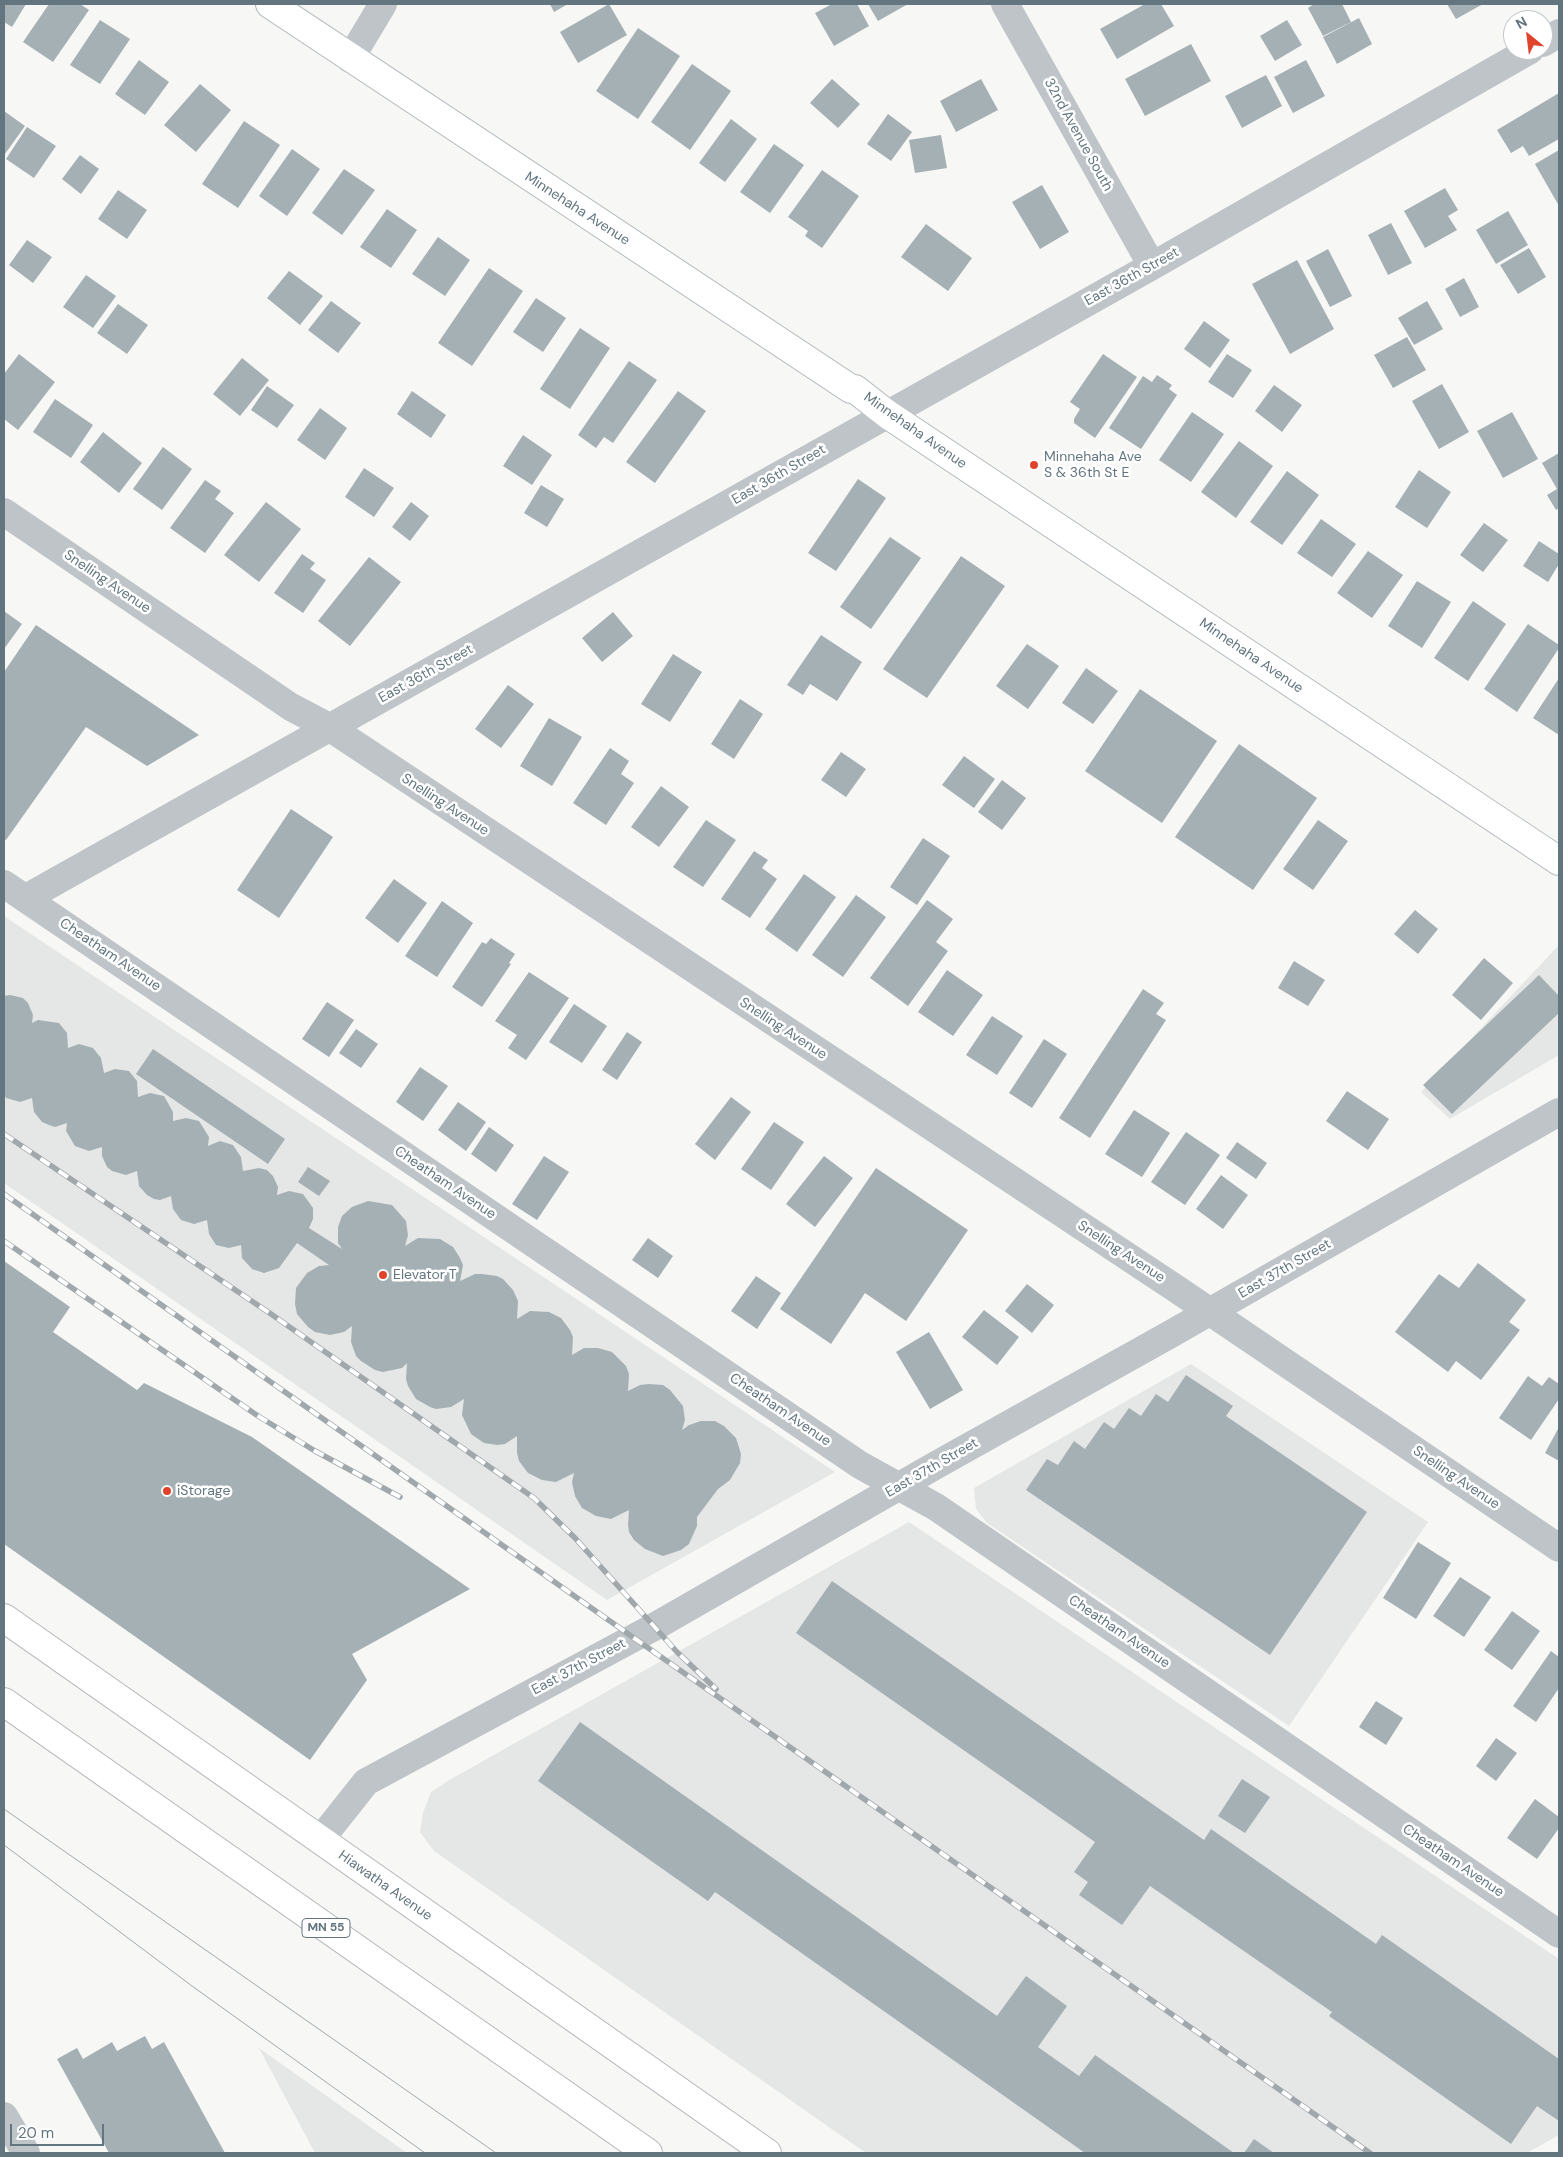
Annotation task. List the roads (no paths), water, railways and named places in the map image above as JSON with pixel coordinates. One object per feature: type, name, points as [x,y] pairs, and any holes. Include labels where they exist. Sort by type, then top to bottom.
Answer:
[{"type":"main road","name":"Minnehaha Avenue","points":[[270,4],[350,59],[843,384],[851,389],[855,389],[887,414],[1559,861]]},
{"type":"main road","name":"Hiawatha Avenue","points":[[4,1618],[767,2153]]},
{"type":"main road","name":"MN 55","points":[[4,1702],[648,2153]]},
{"type":"street","points":[[350,59],[383,4]]},
{"type":"street","name":"32nd Avenue South","points":[[1005,4],[1152,266]]},
{"type":"street","name":"East 36th Street","points":[[26,898],[1152,266],[1512,60]]},
{"type":"street","name":"Snelling Avenue","points":[[4,512],[291,707],[328,727],[1210,1311],[1559,1548]]},
{"type":"street","name":"Cheatham Avenue","points":[[4,884],[860,1465],[936,1506],[1559,1934]]},
{"type":"street","name":"East 37th Street","points":[[320,1840],[366,1782],[654,1627],[1559,1112]]},
{"type":"street","points":[[4,2116],[26,2153]]},
{"type":"tram line","points":[[4,1809],[496,2153]]},
{"type":"tram line","points":[[4,1845],[192,1986],[425,2153]]},
{"type":"railway","points":[[4,1134],[271,1314],[534,1498],[575,1538],[677,1652],[716,1689]]},
{"type":"railway","points":[[4,1194],[1370,2153]]},
{"type":"railway","points":[[4,1241],[258,1416],[315,1451],[400,1497]]},
{"type":"place","name":"Minnehaha Ave S & 36th St E","points":[[1034,465]]},
{"type":"place","name":"Elevator T","points":[[383,1275]]},
{"type":"place","name":"iStorage","points":[[167,1491]]}]
